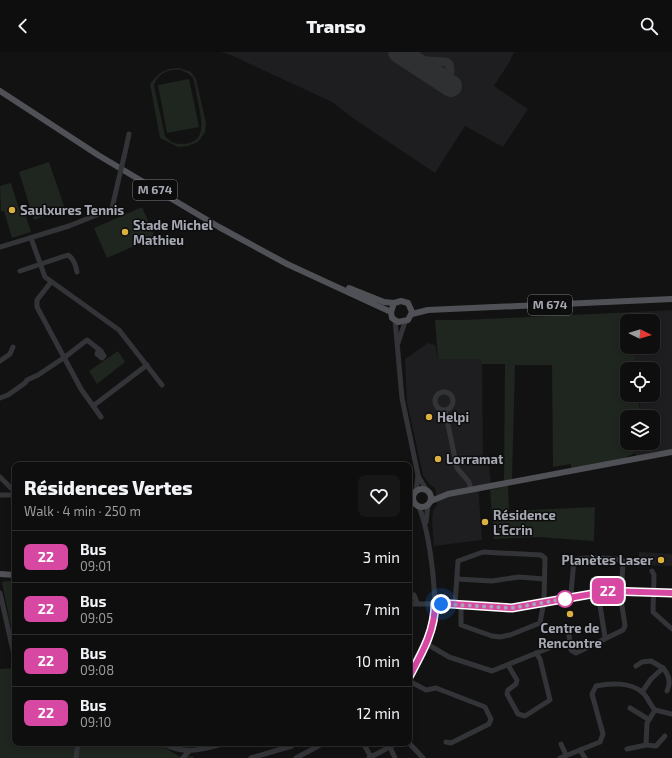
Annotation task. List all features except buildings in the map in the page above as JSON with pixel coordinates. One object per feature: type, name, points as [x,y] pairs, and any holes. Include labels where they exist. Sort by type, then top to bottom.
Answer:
[{"type":"main road","name":"M 674","points":[[0,91],[31,113],[176,202],[268,254],[391,312]]},
{"type":"main road","name":"M 674","points":[[317,277],[384,302],[394,303]]},
{"type":"main road","name":"M 674","points":[[412,314],[428,310],[672,299]]},
{"type":"main road","points":[[401,301],[411,306],[412,314],[405,322],[394,320],[391,312],[394,303],[401,301]]},
{"type":"main road","name":"M 674","points":[[411,306],[428,310]]},
{"type":"main road","points":[[448,494],[428,491],[413,495],[414,505],[430,503],[448,494],[672,452]]},
{"type":"main road","points":[[428,491],[430,503]]},
{"type":"main road","points":[[0,574],[12,575]]},
{"type":"street","points":[[0,247],[69,226],[109,210],[113,204],[129,134]]},
{"type":"street","points":[[31,238],[45,277],[119,330],[162,385]]},
{"type":"street","points":[[20,271],[68,255],[71,257],[76,268],[76,272]]},
{"type":"street","points":[[51,282],[37,300],[37,307],[65,357],[80,389],[101,417]]},
{"type":"street","points":[[394,320],[402,398],[418,475],[428,491]]},
{"type":"street","points":[[397,346],[405,322]]},
{"type":"street","points":[[0,398],[8,395],[25,384],[27,380],[38,375],[65,357],[87,340],[98,350]]},
{"type":"street","points":[[0,361],[10,354],[13,347]]},
{"type":"street","points":[[93,406],[147,365]]},
{"type":"street","points":[[445,410],[457,468],[469,482],[471,490]]},
{"type":"street","points":[[413,495],[418,475]]},
{"type":"street","points":[[0,477],[12,491]]},
{"type":"street","points":[[0,495],[12,494]]},
{"type":"street","points":[[412,672],[427,644],[433,626],[435,603],[426,523],[430,503]]},
{"type":"street","points":[[414,505],[426,523]]},
{"type":"street","points":[[455,604],[458,561],[483,552],[542,555],[545,558],[543,603],[540,623],[510,635],[492,636],[461,625],[461,604]]},
{"type":"street","points":[[569,635],[571,650],[576,653],[624,628],[621,599],[624,566],[622,560],[574,560],[572,564],[572,598]]},
{"type":"street","points":[[652,571],[654,575],[653,612],[672,629]]},
{"type":"street","points":[[457,579],[492,581],[519,577],[544,579]]},
{"type":"street","points":[[412,604],[461,604],[512,608],[598,593],[622,591],[672,593]]},
{"type":"street","points":[[0,593],[12,646]]},
{"type":"street","points":[[598,593],[605,637]]},
{"type":"street","points":[[412,595],[414,596],[416,604]]},
{"type":"street","points":[[427,644],[449,657],[489,671],[549,648]]},
{"type":"street","points":[[508,665],[516,680],[516,684],[508,690],[507,694],[518,714],[525,716],[550,700],[540,659],[536,653]]},
{"type":"street","points":[[636,666],[642,662],[651,660],[663,668],[669,678],[669,687],[667,692]]},
{"type":"street","points":[[642,692],[651,679],[663,668]]},
{"type":"street","points":[[412,683],[426,690],[436,688],[485,707],[491,719],[489,724],[451,743],[446,742]]},
{"type":"street","points":[[560,758],[600,742],[603,738],[592,694],[596,686],[611,684],[628,686],[642,692],[655,710],[672,714]]},
{"type":"street","points":[[630,708],[648,719]]},
{"type":"street","points":[[646,745],[645,729],[648,719],[655,710]]},
{"type":"street","points":[[627,749],[646,745],[656,746],[665,736]]},
{"type":"street","points":[[561,744],[566,755]]},
{"type":"street","points":[[76,758],[78,746]]},
{"type":"street","points":[[172,746],[187,751],[211,746]]},
{"type":"street","points":[[251,758],[285,746]]},
{"type":"street","points":[[292,746],[296,758],[318,746]]},
{"type":"street","points":[[364,746],[370,758],[390,747],[396,758]]},
{"type":"street","points":[[412,746],[423,758]]},
{"type":"street","points":[[580,750],[585,758]]},
{"type":"street","points":[[183,758],[187,751]]},
{"type":"shaded area","points":[[221,52],[514,52],[494,86],[528,109],[503,147],[465,126],[435,173],[354,119],[334,103],[233,56]]},
{"type":"shaded area","points":[[179,68],[191,72],[196,79],[206,123],[205,132],[198,142],[188,146],[178,147],[160,138],[150,84],[162,72],[169,69]],"holes":[[[172,70],[181,70],[190,74],[192,77],[201,115],[201,129],[196,140],[190,143],[181,144],[172,142],[165,136],[154,86],[158,78],[164,73]]]},
{"type":"shaded area","points":[[189,79],[199,127],[167,133],[158,85]]},
{"type":"shaded area","points":[[49,162],[65,209],[34,220],[19,172]]},
{"type":"shaded area","name":"Saulxures Tennis","points":[[11,183],[19,209],[23,207],[31,232],[12,238],[4,211],[1,211],[0,186]]},
{"type":"shaded area","name":"Stade Michel Mathieu","points":[[142,207],[155,237],[107,258],[94,228]]},
{"type":"shaded area","points":[[672,310],[672,454],[636,461],[635,453],[639,450],[660,450],[660,410],[639,410],[641,402],[660,402],[660,362],[636,362],[635,354],[660,354],[660,314],[634,314],[634,312]]},
{"type":"shaded area","points":[[634,312],[634,314],[620,314],[620,354],[635,354],[636,362],[620,362],[620,402],[639,402],[640,410],[620,410],[620,450],[638,450],[622,459],[611,462],[571,469],[571,464],[553,467],[552,365],[515,365],[512,479],[504,481],[505,364],[482,364],[482,359],[438,359],[435,320]]},
{"type":"shaded area","points":[[428,343],[435,345],[438,359],[482,359],[483,466],[489,466],[491,483],[478,486],[482,540],[434,546],[432,520],[433,510],[437,505],[435,488],[429,484],[423,475],[407,402],[405,359]]},
{"type":"shaded area","points":[[118,351],[125,362],[97,384],[89,371]]},
{"type":"shaded area","points":[[508,486],[509,511],[595,507],[594,541],[537,537],[494,539],[490,490]]},
{"type":"shaded area","points":[[639,552],[672,554],[672,566],[638,565]]},
{"type":"shaded area","points":[[12,580],[12,633],[2,582]]},
{"type":"shaded area","points":[[12,668],[12,746],[163,746],[180,757],[193,756],[194,758],[0,758],[0,669]]},
{"type":"taxiway","points":[[411,60],[446,62],[449,64],[450,71],[448,77],[441,81],[432,78],[428,71]]},
{"type":"runway","points":[[399,52],[451,86]]},
{"type":"bus line","name":"22","points":[[412,672],[424,651],[430,636],[434,620],[435,603],[512,608],[609,591],[672,593]]},
{"type":"place","name":"Saulxures Tennis","points":[[12,210]]},
{"type":"place","name":"Stade Michel Mathieu","points":[[125,232]]},
{"type":"place","name":"Helpi","points":[[429,417]]},
{"type":"place","name":"Lorramat","points":[[438,459]]},
{"type":"place","name":"Résidence L'Ecrin","points":[[485,522]]},
{"type":"place","name":"Planètes Laser","points":[[661,560]]},
{"type":"place","name":"Centre de Rencontre","points":[[570,614]]},
{"type":"route","points":[[441,604],[512,608],[565,599]]}]
